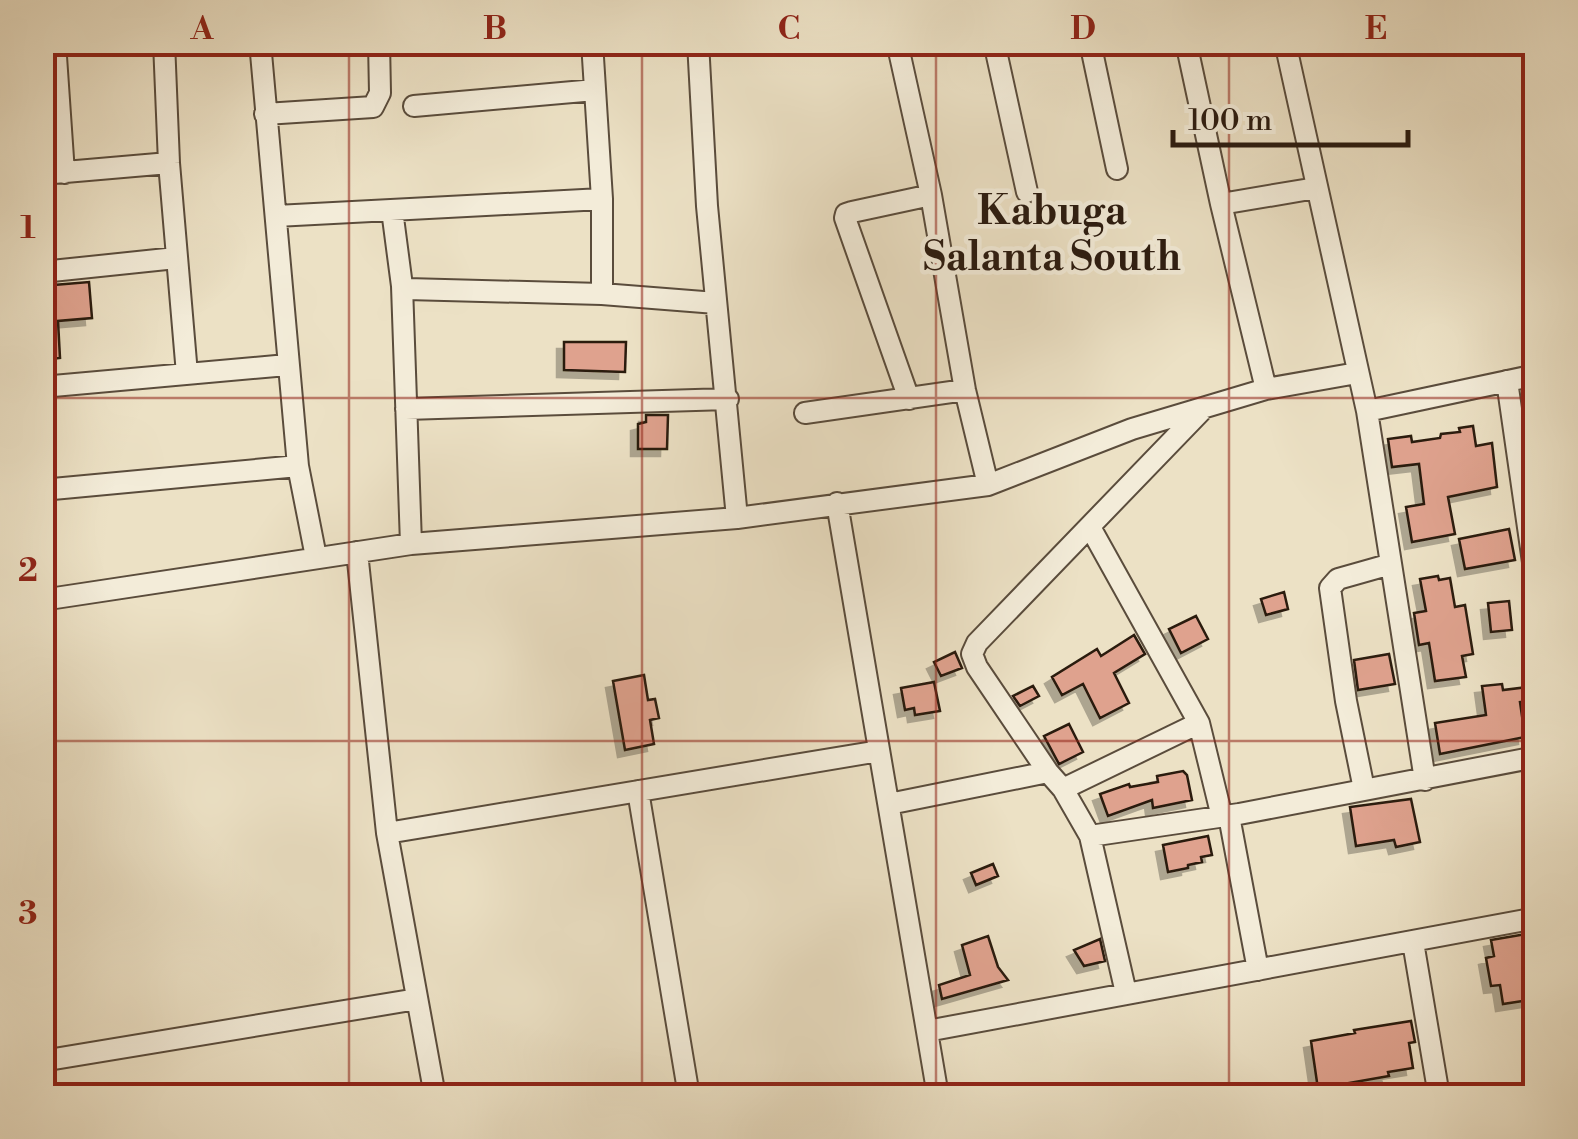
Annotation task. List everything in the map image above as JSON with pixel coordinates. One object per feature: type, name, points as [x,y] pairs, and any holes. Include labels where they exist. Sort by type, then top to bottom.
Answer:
[{"type":"street","points":[[56,42],[53,173],[169,163]]},
{"type":"street","points":[[164,42],[169,163],[187,374]]},
{"type":"street","points":[[260,42],[298,466],[316,557]]},
{"type":"street","points":[[265,114],[373,108],[380,93],[378,42]]},
{"type":"street","points":[[406,45],[433,42]]},
{"type":"street","points":[[592,42],[602,199],[602,294]]},
{"type":"street","points":[[698,42],[716,303],[737,518]]},
{"type":"street","points":[[897,42],[931,195],[965,390],[988,485]]},
{"type":"street","points":[[994,42],[1027,192]]},
{"type":"street","points":[[1090,42],[1117,170]]},
{"type":"street","points":[[1186,42],[1266,389]]},
{"type":"street","points":[[1284,42],[1366,410],[1425,780]]},
{"type":"street","points":[[414,106],[595,90]]},
{"type":"street","points":[[1221,204],[1316,188]]},
{"type":"street","points":[[908,399],[845,218],[852,212],[931,195]]},
{"type":"street","points":[[276,216],[602,199]]},
{"type":"street","points":[[392,210],[402,286],[411,544]]},
{"type":"street","points":[[42,272],[176,258]]},
{"type":"street","points":[[402,286],[407,290],[602,294],[716,303]]},
{"type":"street","points":[[42,387],[288,365]]},
{"type":"street","points":[[42,600],[411,544],[737,518],[988,485],[1132,429],[1266,389],[1358,372]]},
{"type":"street","points":[[1366,410],[1536,375]]},
{"type":"street","points":[[1507,381],[1536,583]]},
{"type":"street","points":[[805,413],[965,390]]},
{"type":"street","points":[[406,409],[728,399]]},
{"type":"street","points":[[1126,993],[1090,836],[1063,789],[977,668],[972,654],[977,643],[1204,408]]},
{"type":"street","points":[[42,490],[298,466]]},
{"type":"street","points":[[837,503],[938,1096]]},
{"type":"street","points":[[1090,527],[1199,723],[1226,816],[1258,970]]},
{"type":"street","points":[[357,552],[387,832],[435,1096]]},
{"type":"street","points":[[1364,789],[1346,701],[1330,588],[1338,579],[1391,564]]},
{"type":"street","points":[[1063,789],[1199,723]]},
{"type":"street","points":[[387,832],[880,751]]},
{"type":"street","points":[[1090,836],[1226,816],[1536,758]]},
{"type":"street","points":[[888,804],[984,788],[1048,772]]},
{"type":"street","points":[[638,792],[690,1096]]},
{"type":"street","points":[[927,1031],[1536,918]]},
{"type":"street","points":[[1413,942],[1440,1096]]},
{"type":"street","points":[[42,1061],[417,999]]},
{"type":"building","points":[[89,282],[92,318],[58,321],[60,358],[42,360],[42,286]]},
{"type":"building","points":[[564,342],[626,342],[625,372],[564,370]]},
{"type":"building","points":[[646,415],[668,415],[667,449],[638,449],[638,424],[646,422]]},
{"type":"building","points":[[1473,426],[1476,446],[1492,443],[1497,487],[1448,497],[1455,534],[1412,542],[1406,507],[1424,504],[1419,464],[1392,467],[1388,439],[1411,436],[1412,442],[1440,438],[1441,434]]},
{"type":"building","points":[[1509,529],[1515,560],[1465,569],[1459,539]]},
{"type":"building","points":[[1438,576],[1439,580],[1450,578],[1455,607],[1465,605],[1473,654],[1462,656],[1466,677],[1435,681],[1429,643],[1419,645],[1414,613],[1426,611],[1420,579]]},
{"type":"building","points":[[1284,592],[1288,609],[1266,615],[1261,599]]},
{"type":"building","points":[[1509,601],[1512,630],[1491,632],[1488,603]]},
{"type":"building","points":[[1196,616],[1208,639],[1181,653],[1169,629]]},
{"type":"building","points":[[1134,635],[1145,654],[1114,673],[1129,703],[1100,718],[1083,684],[1062,695],[1052,677],[1097,649],[1101,656]]},
{"type":"building","points":[[955,652],[962,668],[941,676],[934,662]]},
{"type":"building","points":[[1389,654],[1395,684],[1358,690],[1354,660]]},
{"type":"building","points":[[644,675],[648,700],[655,699],[659,718],[650,720],[654,744],[625,750],[613,681]]},
{"type":"building","points":[[934,682],[940,711],[915,715],[914,708],[905,710],[901,688]]},
{"type":"building","points":[[1502,684],[1503,690],[1528,687],[1530,701],[1520,702],[1525,737],[1440,754],[1435,723],[1486,715],[1482,686]]},
{"type":"building","points":[[1033,686],[1039,696],[1020,706],[1013,696]]},
{"type":"building","points":[[1069,724],[1083,752],[1059,764],[1044,736]]},
{"type":"building","points":[[1183,771],[1192,800],[1153,808],[1152,800],[1108,816],[1100,794],[1129,784],[1130,787],[1158,782],[1157,776]]},
{"type":"building","points":[[1411,799],[1420,842],[1396,847],[1394,840],[1356,846],[1350,807]]},
{"type":"building","points":[[1208,836],[1212,855],[1201,857],[1202,862],[1188,868],[1168,872],[1163,845]]},
{"type":"building","points":[[993,864],[998,876],[976,885],[971,873]]},
{"type":"building","points":[[1532,933],[1536,999],[1503,1004],[1500,985],[1491,986],[1486,958],[1494,956],[1491,940]]},
{"type":"building","points":[[988,936],[998,967],[1008,980],[942,999],[939,985],[970,975],[962,945]]},
{"type":"building","points":[[1100,939],[1105,961],[1084,966],[1074,950]]},
{"type":"building","points":[[1411,1021],[1415,1042],[1409,1043],[1413,1068],[1332,1086],[1334,1096],[1319,1096],[1311,1041]]},
{"type":"district","name":"Kabuga Salanta South","points":[[1052,235]]}]
